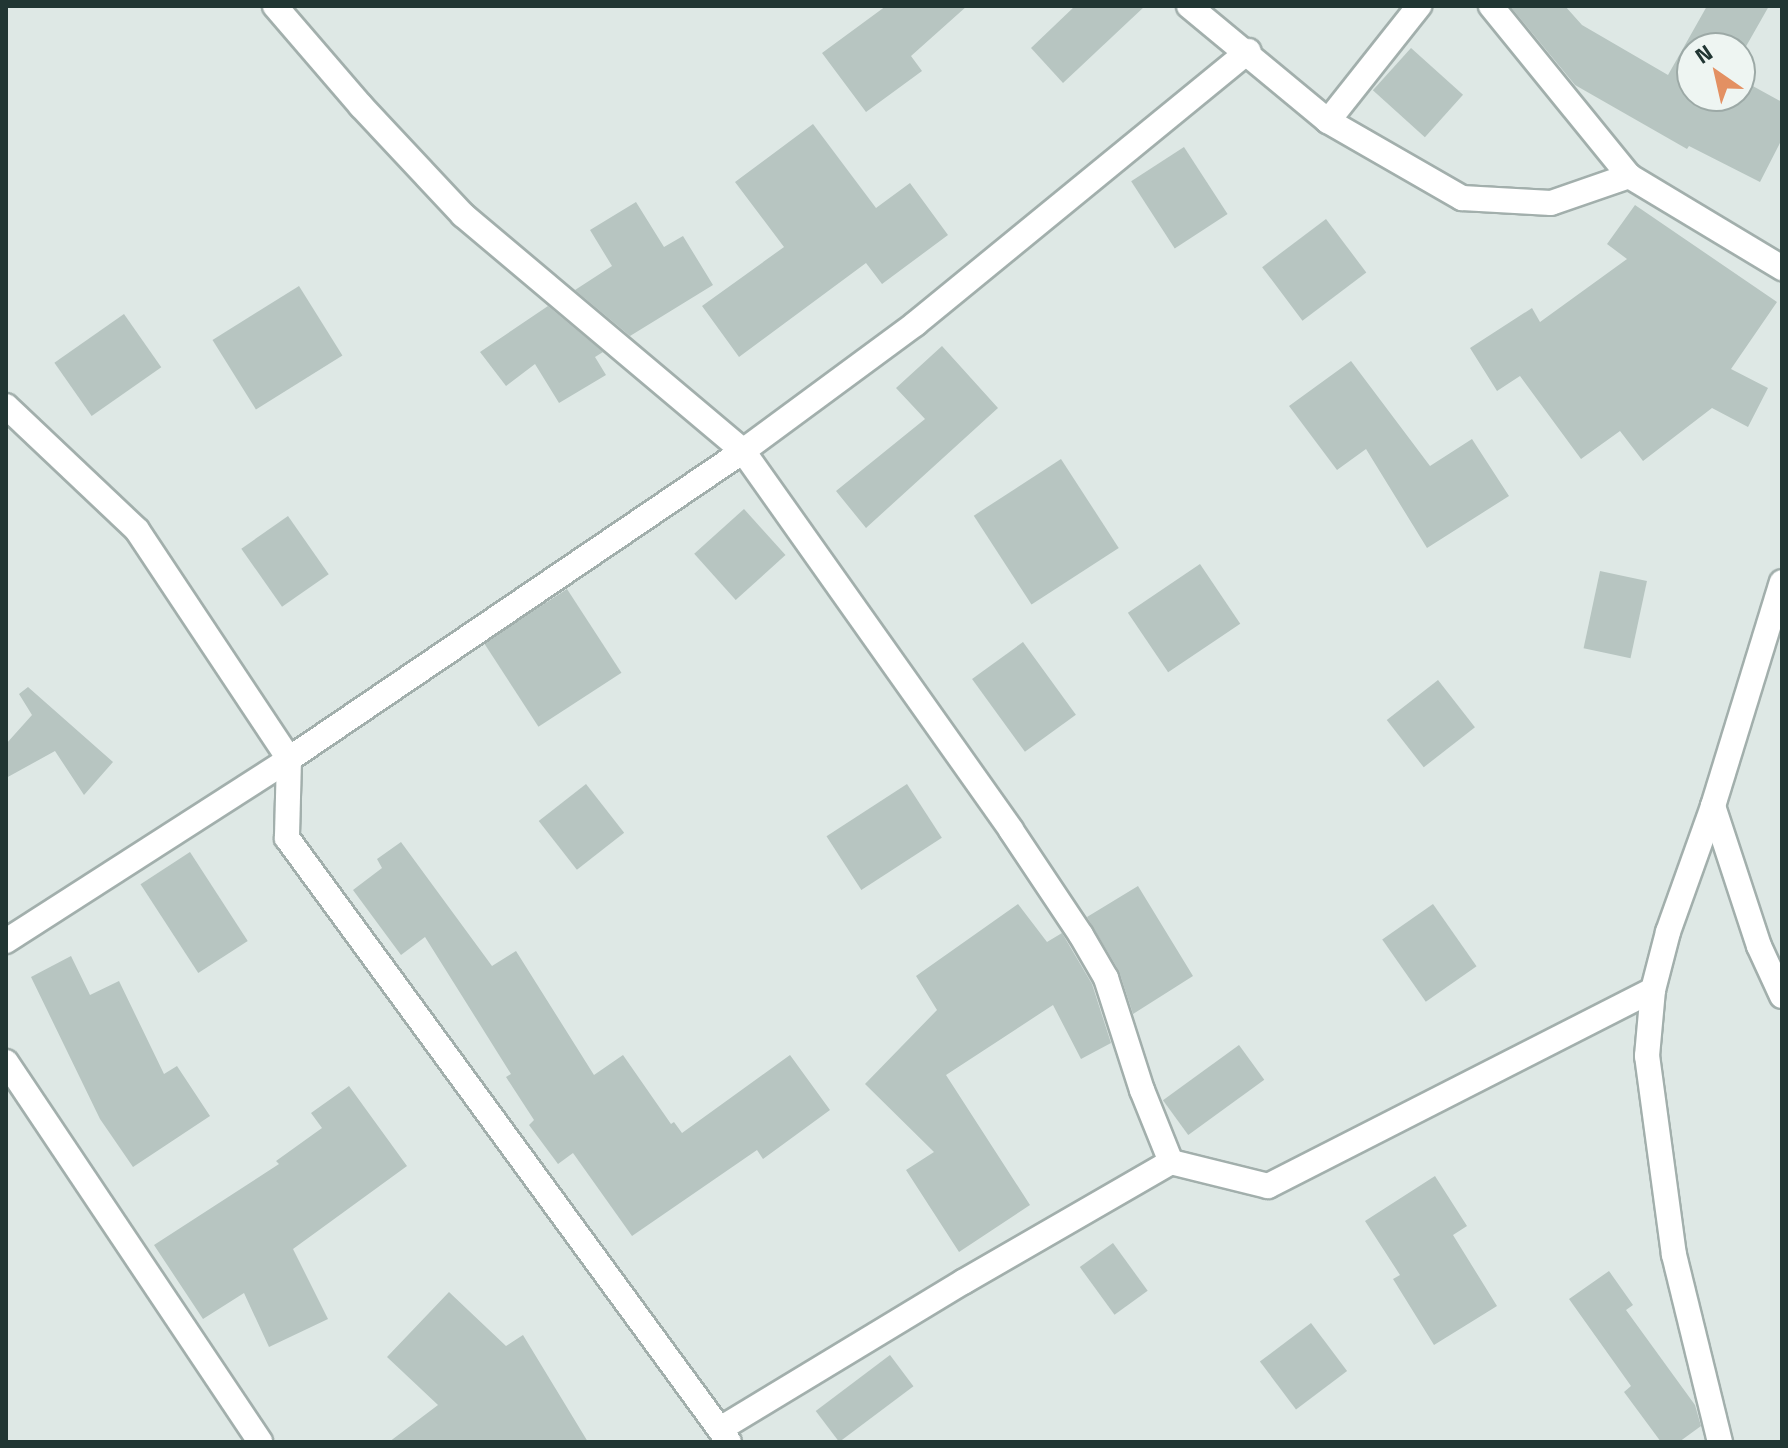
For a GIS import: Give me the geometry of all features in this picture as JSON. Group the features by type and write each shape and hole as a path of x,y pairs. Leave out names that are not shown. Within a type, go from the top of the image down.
{"street":[{"path":"275,6 361,106 463,215 743,451 1011,830 1081,935 1106,978 1142,1090 1171,1162"},
{"path":"1189,6 1248,51 1328,121 1462,198 1551,203 1629,176"},
{"path":"1328,121 1419,6"},
{"path":"1491,6 1629,176 1782,268"},
{"path":"6,941 289,759 743,451 915,324 1248,51"},
{"path":"6,406 137,530 289,759 287,838 724,1436 963,1282 1171,1162 1268,1186 1653,990"},
{"path":"1720,1442 1674,1255 1647,1056 1653,990 1668,932 1713,806 1782,582"},
{"path":"1713,806 1759,946 1782,996"},
{"path":"6,1062 260,1442"}],"building":[{"path":"886,6 967,6 911,56 922,71 866,112 822,53"},
{"path":"1075,6 1145,6 1063,83 1031,48"},
{"path":"1510,6 1565,6 1582,25 1668,75 1676,61 1676,112 1756,112 1756,88 1782,102 1782,139 1760,182 1689,146 1687,149 1575,85"},
{"path":"1707,6 1769,6 1754,32 1692,32"},
{"path":"1411,48 1463,95 1425,137 1373,90"},
{"path":"813,124 876,208 910,183 948,235 882,284 866,263 739,357 702,306 784,247 735,182"},
{"path":"1184,147 1228,214 1175,248 1131,181"},
{"path":"636,202 664,247 683,236 713,285 630,336 575,290 612,266 590,230"},
{"path":"1635,205 1777,302 1731,369 1768,388 1748,427 1712,408 1643,461 1620,431 1581,459 1520,376 1497,391 1470,348 1532,308 1540,322 1627,259 1607,244"},
{"path":"1326,219 1366,273 1302,321 1262,267"},
{"path":"299,286 342,356 256,410 212,340"},
{"path":"548,306 603,352 595,357 606,375 559,403 535,364 506,386 480,352"},
{"path":"124,314 161,367 92,416 54,363"},
{"path":"942,346 998,408 866,528 836,491 925,419 896,388"},
{"path":"1351,361 1430,466 1472,439 1509,496 1427,548 1366,449 1337,470 1289,406"},
{"path":"1061,459 1119,548 1032,605 974,516"},
{"path":"744,509 785,555 736,600 694,554"},
{"path":"288,516 329,574 282,607 241,549"},
{"path":"1200,564 1240,624 1168,672 1128,613"},
{"path":"1600,571 1647,581 1631,658 1584,648"},
{"path":"567,589 621,673 538,727 484,643"},
{"path":"1023,642 1076,715 1025,752 972,679"},
{"path":"1438,680 1475,727 1424,767 1387,720"},
{"path":"28,687 113,762 84,795 55,751 6,778 6,744 32,715 19,694"},
{"path":"586,784 624,833 577,870 539,821"},
{"path":"907,784 942,838 861,890 826,836"},
{"path":"401,842 492,966 516,951 594,1075 623,1055 671,1124 674,1122 682,1133 790,1055 830,1110 763,1159 757,1150 632,1236 573,1153 558,1164 529,1125 534,1120 506,1077 511,1074 425,937 401,955 353,890 382,868 377,859"},
{"path":"190,852 248,941 198,973 141,884"},
{"path":"1138,886 1193,976 1133,1014 1119,971 1087,917"},
{"path":"1018,904 1047,942 1062,933 1092,984 1111,1043 1081,1059 1053,1005 946,1075 1030,1205 959,1252 906,1170 934,1152 865,1084 937,1010 916,976"},
{"path":"1433,904 1477,966 1426,1002 1382,940"},
{"path":"71,956 90,995 119,981 164,1074 177,1066 210,1116 133,1167 100,1119 31,977"},
{"path":"1239,1045 1264,1080 1188,1135 1163,1100"},
{"path":"349,1086 407,1166 293,1249 328,1319 269,1347 244,1293 203,1319 154,1245 279,1164 276,1161 322,1128 311,1113"},
{"path":"1435,1176 1467,1226 1453,1235 1497,1306 1434,1345 1393,1279 1400,1275 1365,1221"},
{"path":"1113,1243 1148,1291 1115,1315 1080,1267"},
{"path":"1609,1271 1633,1305 1626,1310 1695,1405 1701,1426 1679,1442 1661,1442 1624,1392 1631,1386 1569,1299"},
{"path":"449,1292 506,1346 523,1335 588,1442 389,1442 438,1405 387,1357"},
{"path":"1311,1323 1347,1371 1296,1409 1260,1362"},
{"path":"890,1355 913,1386 839,1442 816,1411"}]}
